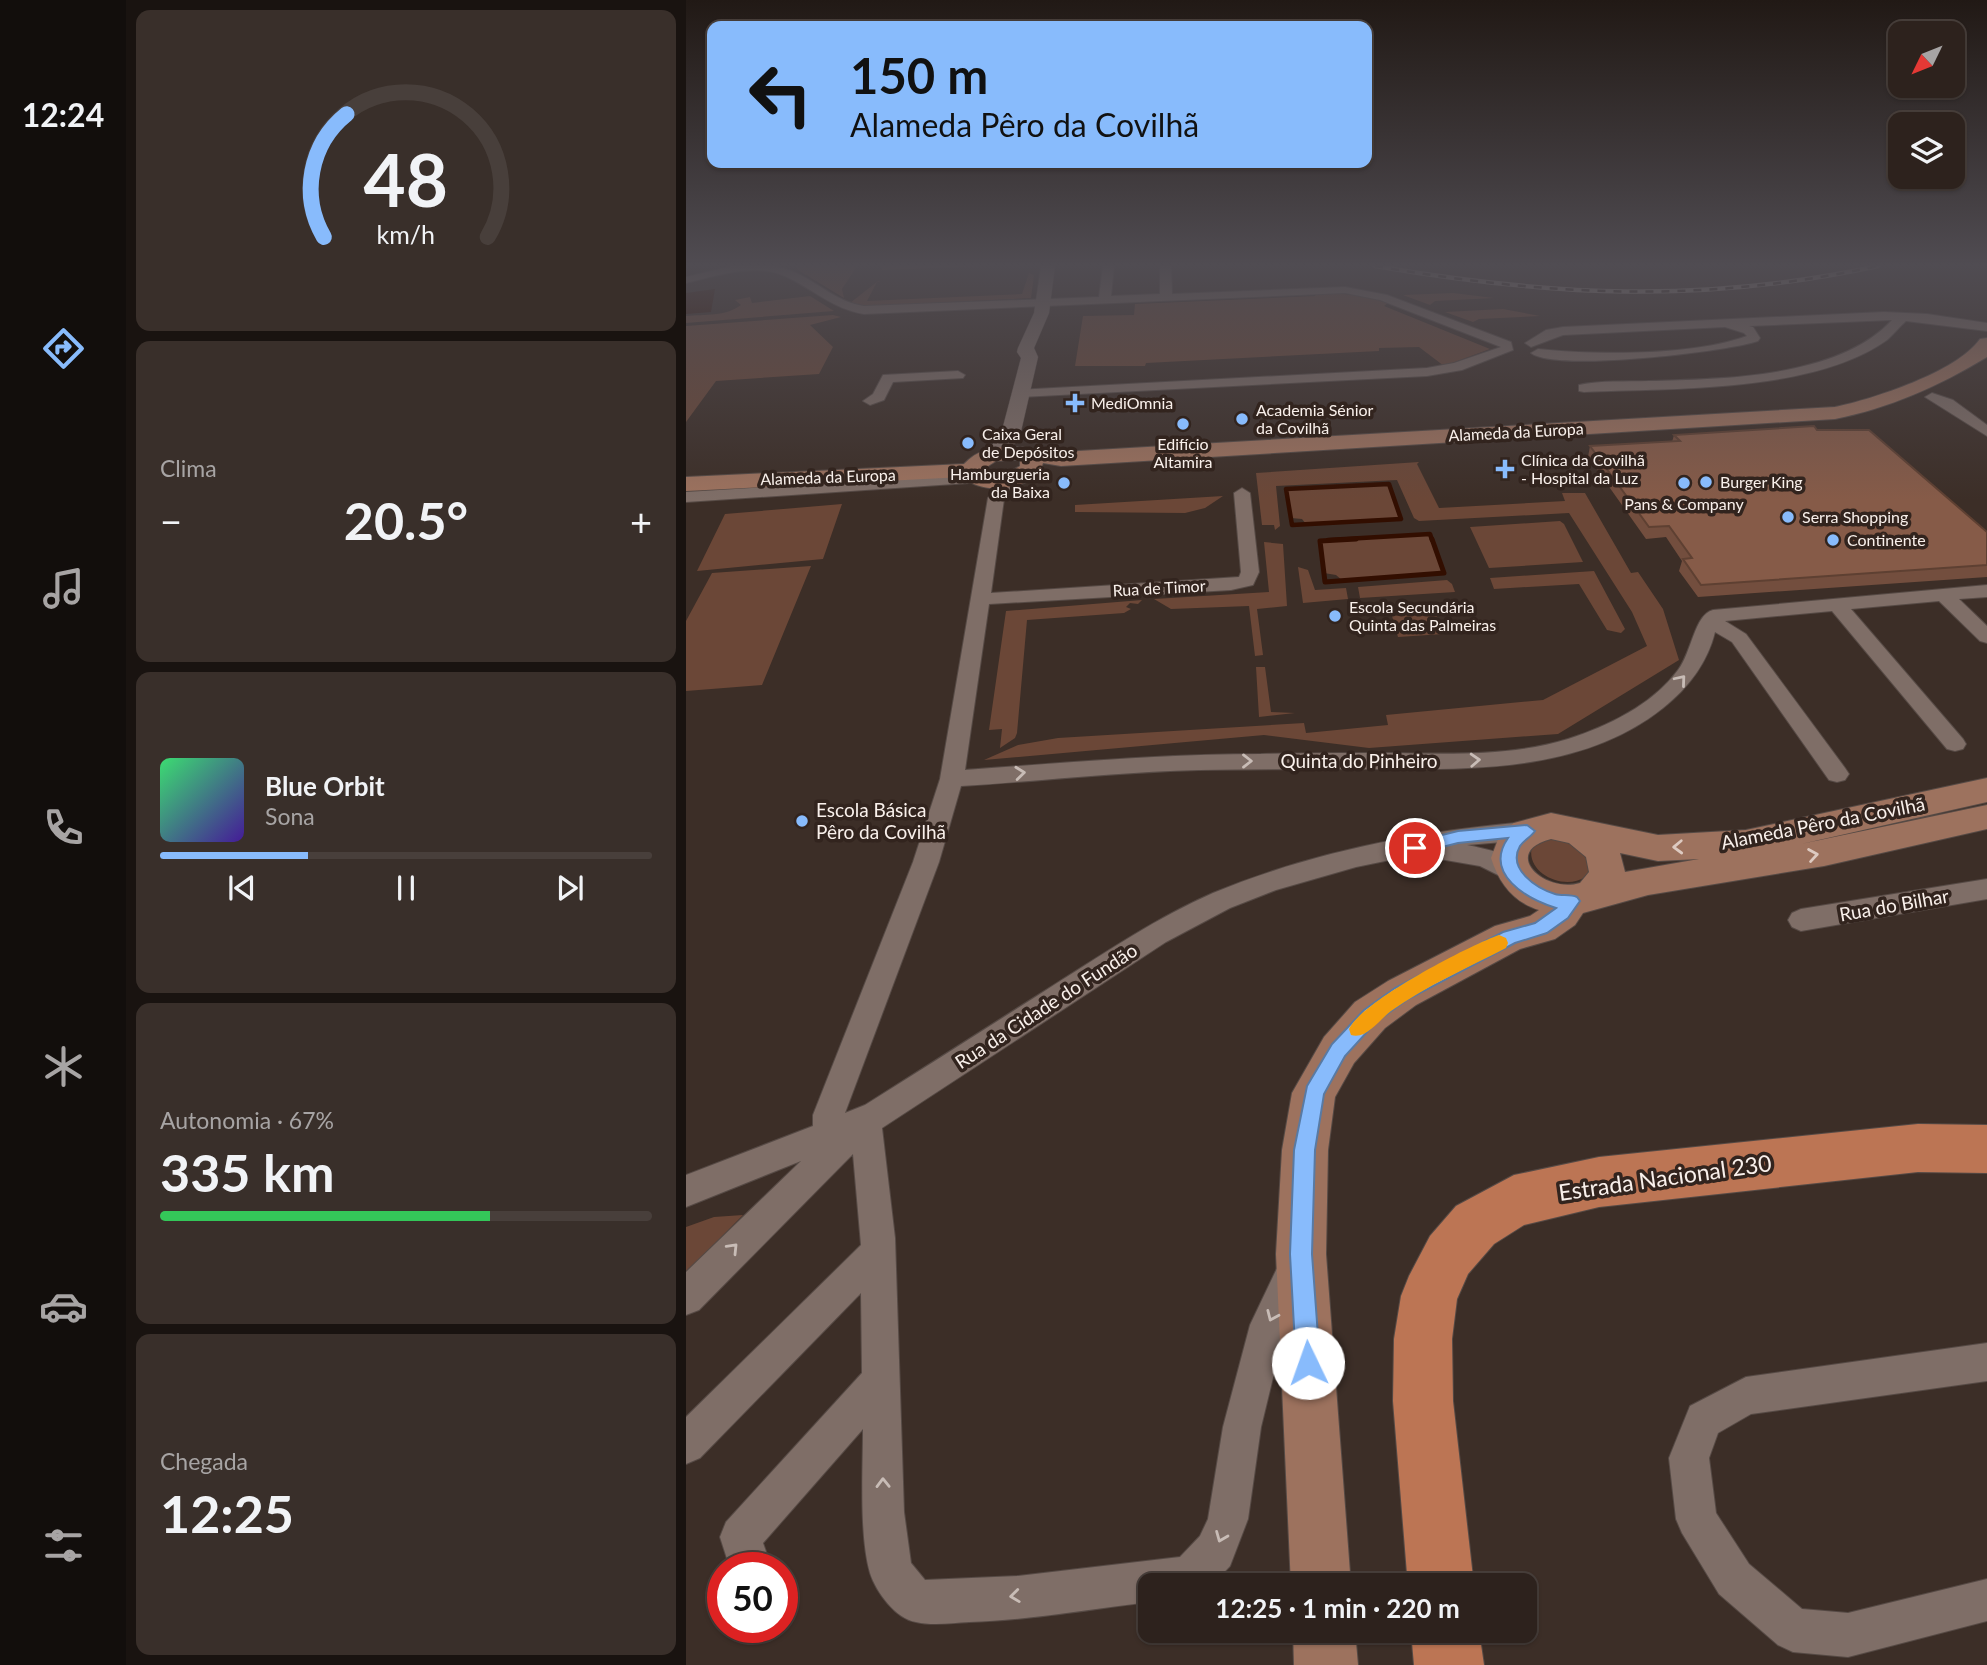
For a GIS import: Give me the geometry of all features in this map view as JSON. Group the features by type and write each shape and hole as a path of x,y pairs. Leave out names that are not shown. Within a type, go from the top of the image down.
{"main road":[{"name":"Alameda da Europa","path":"686,484 982,481 1019,460 1296,453 1832,423 1886,415 1931,397 1982,344"},
{"name":"Alameda da Europa","path":"1019,460 1835,412 1866,408 1898,396 1976,356 1984,349 1985,344"},
{"path":"982,481 974,463 990,455 1019,460"},
{"name":"Alameda Pêro da Covilhã","path":"1527,831 1551,826 1658,848 1746,843 1987,790"},
{"name":"Alameda Pêro da Covilhã","path":"1522,882 1557,901 1581,898 1628,884 1824,853 1987,817"},
{"path":"1509,937 1522,882 1508,860 1510,848 1517,838 1527,831"},
{"path":"1320,1573 1301,1254 1305,1150 1314,1093 1339,1050 1370,1015 1402,993 1509,937 1549,923 1581,898 1602,886 1608,875 1607,862 1601,850 1590,839 1576,831"},
{"name":"Estrada Nacional 230","path":"1440,1573 1423,1401 1423,1339 1429,1296 1449,1255 1475,1225 1514,1201 1599,1182 1919,1148 1987,1149"},
{"path":"1325,1643 1326,1665"},
{"path":"1446,1643 1449,1665"}],"street":[{"path":"1019,460 1021,393 1030,357 1025,352 1027,344"},
{"path":"1495,344 1513,351"},
{"path":"1513,351 1516,344"},
{"path":"1522,344 1579,357 1691,351 1731,344"},
{"path":"1021,393 1427,372 1457,368 1513,351 1534,348 1540,344"},
{"path":"1584,388 1756,377 1839,358 1870,344"},
{"path":"870,401 879,397 888,378 958,375"},
{"path":"1931,397 1948,403 1987,432"},
{"path":"686,497 982,481 982,599 952,779 926,862 829,1115 829,1135"},
{"name":"Rua de Timor","path":"982,599 1231,584 1246,580 1250,572 1242,493"},
{"path":"1711,620 1835,603 1987,590"},
{"path":"1943,594 1987,637"},
{"path":"1835,603 1955,744"},
{"path":"1711,620 1739,638 1837,774"},
{"name":"Quinta do Pinheiro","path":"952,779 1151,763 1425,762 1505,758 1541,753 1602,735 1642,716 1677,685 1690,669 1711,620"},
{"name":"Rua da Cidade do Fundão","path":"686,1191 865,1120 1171,925 1221,901 1270,883 1356,858 1415,848 1458,837 1527,831"},
{"name":"Rua da Cidade do Fundão","path":"1415,848 1486,858 1522,882"},
{"name":"Rua do Bilhar","path":"1801,920 1987,889"},
{"path":"865,1120 878,1252 884,1512 891,1572 915,1601 956,1604 1146,1579 1190,1577 1215,1551 1228,1519 1242,1427 1268,1325 1301,1254"},
{"path":"686,1297 865,1120"},
{"path":"686,1444 878,1252"},
{"path":"1987,1362 1746,1396 1704,1420 1689,1458 1696,1519 1734,1579 1793,1630 1848,1635 1987,1600"},
{"path":"746,1552 741,1537 881,1380"}],"shaded area":[{"path":"686,344 830,344 833,347 819,374 716,381 686,422"},
{"path":"1079,344 1477,344 1490,349 1444,366 1419,347 1146,363 1145,366 1075,366"},
{"path":"1419,462 1417,464 1439,508 1565,501 1562,493 1585,493 1631,573 1638,572 1663,609 1679,660 1558,734 1369,748 1264,735 984,760 1018,745 1058,738 1304,723 1306,733 1388,725 1386,715 1543,700 1647,646 1632,612 1569,513 1419,521 1414,518 1397,480 1276,486 1280,526 1275,530 1274,525 1262,525 1256,473"},
{"path":"1389,484 1401,519 1306,524 1302,519 1291,518 1286,489"},
{"path":"1223,496 1205,508 1185,513 1075,512 1075,505"},
{"path":"842,504 823,559 697,571 725,514"},
{"path":"1560,521 1583,562 1489,568 1470,527"},
{"path":"1430,534 1444,573 1343,581 1336,575 1324,573 1320,541"},
{"path":"1264,542 1283,544 1287,606 1257,609 1263,655 1255,656 1249,606 1171,609 1154,599 1269,592"},
{"path":"811,566 762,685 686,691 686,621 712,573"},
{"path":"1298,567 1308,570 1315,590 1346,588 1348,599 1303,603"},
{"path":"1594,571 1625,629 1621,633 1607,630 1579,584 1494,589 1490,578"},
{"path":"1447,580 1455,592 1360,598 1358,587"},
{"path":"1142,600 1138,604 1130,603 1126,607 1131,609 1124,613 1027,620 1017,733 1015,738 1000,748 1002,729 989,730 1006,611"},
{"path":"1436,613 1443,634 1398,637 1392,616"},
{"path":"1256,667 1265,667 1271,712 1295,713 1259,717"},
{"path":"1557,833 1595,864 1585,877 1576,881 1556,880 1547,876 1533,863 1533,844"},
{"path":"743,1215 686,1273 686,1227 714,1217"}],"building":[{"name":"Serra Shopping","path":"1814,426 1817,430 1869,430 1987,532 1987,565 1701,585 1683,559 1692,558 1669,526 1649,527 1590,446 1680,441 1674,435"}],"waterway":[{"path":"1389,484 1401,519 1292,525 1286,489 1389,484"},
{"path":"1328,540 1430,534 1432,540"},
{"path":"1356,539 1320,541 1325,582 1444,573 1432,539"}],"slow traffic":[{"path":"1358,1029 1370,1015 1402,993 1499,943"}],"place":[{"name":"MediOmnia","path":"1075,403"},
{"name":"Academia Sénior da Covilhã","path":"1242,419"},
{"name":"Edifício Altamira","path":"1183,424"},
{"name":"Caixa Geral de Depósitos","path":"968,443"},
{"name":"Clínica da Covilhã - Hospital da Luz","path":"1505,469"},
{"name":"Burger King","path":"1706,482"},
{"name":"Hamburgueria da Baixa","path":"1064,483"},
{"name":"Pans & Company","path":"1684,483"},
{"name":"Serra Shopping","path":"1788,517"},
{"name":"Continente","path":"1833,540"},
{"name":"Escola Secundária Quinta das Palmeiras","path":"1335,616"},
{"name":"Escola Básica Pêro da Covilhã","path":"802,821"}],"route":[{"path":"1308,1363 1301,1254 1305,1150 1314,1093 1339,1050 1370,1015 1402,993 1509,937 1541,928 1562,914 1571,901 1557,901 1531,891 1520,883 1512,872 1508,860 1510,848 1517,838 1527,831 1458,837 1415,848"}]}
